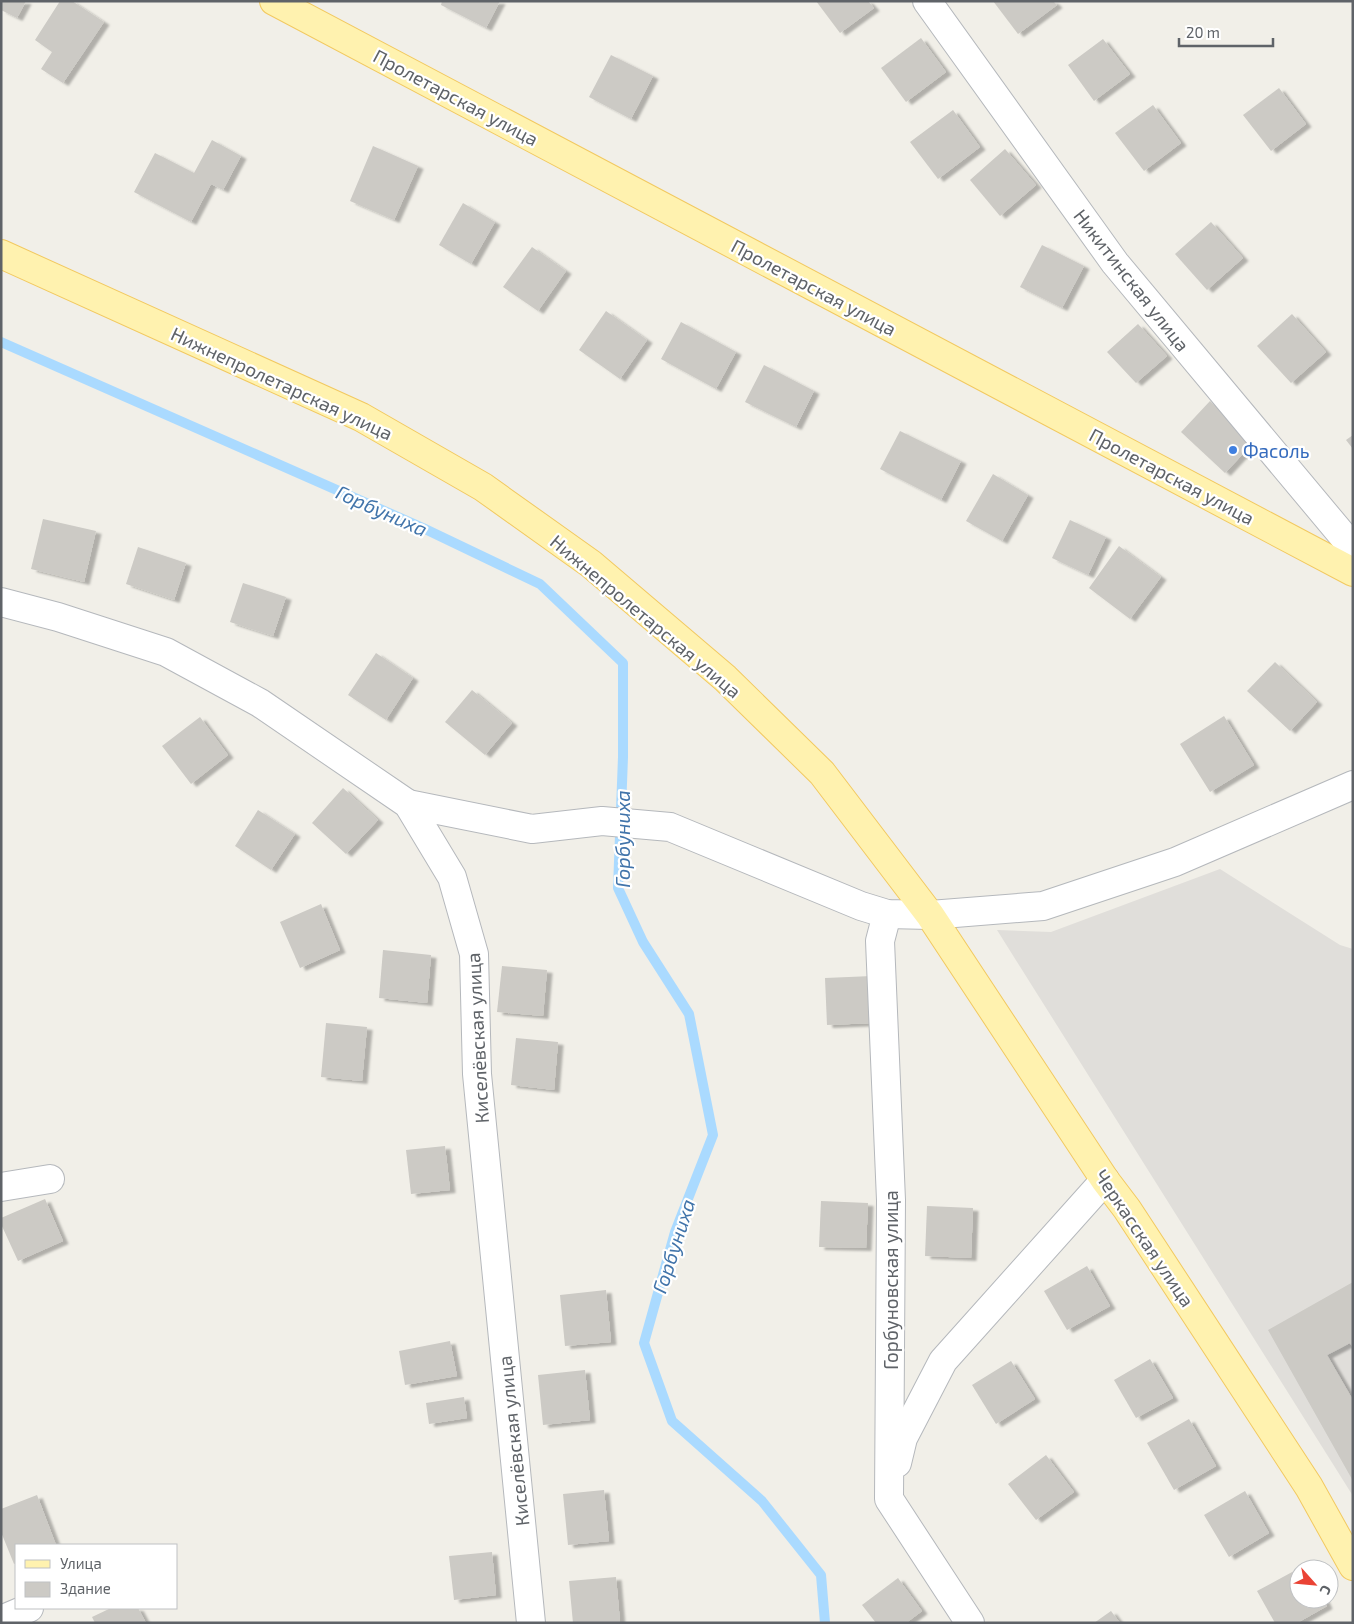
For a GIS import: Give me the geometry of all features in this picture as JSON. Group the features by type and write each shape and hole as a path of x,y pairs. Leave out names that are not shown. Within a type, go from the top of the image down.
{"main road":[{"name":"Пролетарская улица","path":"274,1 1353,572"},
{"name":"Нижнепролетарская улица","path":"1,254 361,417 491,493 591,564 724,678 822,773 930,914"},
{"name":"Черкасская улица","path":"930,914 1105,1180 1127,1209 1309,1488 1353,1566"}],"street":[{"name":"Никитинская улица","path":"927,1 1114,263 1353,548"},
{"name":"Киселёвская улица","path":"1,602 58,617 166,652 260,703 408,804 452,877 474,954 476,1074 531,1623"},
{"path":"408,804 532,828 602,821 670,827 886,914 930,914 1043,906 1175,862 1353,785"},
{"name":"Горбуновская улица","path":"886,914 880,941 891,1200 889,1499"},
{"path":"1,1187 50,1179"},
{"path":"970,1623 889,1499 903,1438 943,1361 1105,1180"},
{"path":"1,1620 27,1609"}],"shaded area":[{"path":"1220,869 1340,945 1353,949 1353,1496 997,930 1051,932"}],"building":[{"path":"1,1 26,1 17,18 1,10"},
{"path":"60,1 72,1 104,22 63,83 41,69 52,52 35,40"},
{"path":"442,1 500,1 486,28 441,5"},
{"path":"816,1 868,1 874,8 840,33"},
{"path":"993,1 1053,1 1057,5 1018,34"},
{"path":"921,38 946,72 906,102 881,68"},
{"path":"1103,39 1130,74 1094,101 1068,65"},
{"path":"611,55 653,76 631,119 589,97"},
{"path":"1279,88 1306,124 1271,151 1243,115"},
{"path":"1153,105 1181,143 1144,171 1115,133"},
{"path":"953,110 980,147 938,179 910,142"},
{"path":"212,140 241,156 223,190 211,184 191,222 134,192 155,153 194,173"},
{"path":"373,146 418,166 394,220 350,201"},
{"path":"1005,149 1036,185 1000,216 970,180"},
{"path":"463,203 495,222 471,264 439,245"},
{"path":"1211,222 1243,258 1207,290 1175,254"},
{"path":"1042,245 1084,266 1062,308 1020,287"},
{"path":"532,247 566,271 538,311 503,287"},
{"path":"606,311 647,340 620,379 579,350"},
{"path":"1292,314 1326,352 1291,383 1257,346"},
{"path":"681,322 736,352 716,389 661,359"},
{"path":"1138,324 1167,356 1136,383 1107,352"},
{"path":"764,365 814,391 796,427 745,402"},
{"path":"1210,401 1254,442 1225,473 1181,432"},
{"path":"900,431 961,461 941,500 880,469"},
{"path":"1353,435 1353,449 1346,440"},
{"path":"993,474 1028,495 1002,541 966,521"},
{"path":"43,519 96,531 84,582 31,569"},
{"path":"1070,520 1106,537 1088,575 1052,558"},
{"path":"1119,546 1161,577 1130,619 1089,588"},
{"path":"138,547 186,563 174,600 126,584"},
{"path":"243,583 286,597 273,636 230,622"},
{"path":"376,653 413,678 386,720 348,695"},
{"path":"1275,662 1317,702 1290,731 1247,691"},
{"path":"472,690 512,723 485,755 445,722"},
{"path":"1224,716 1254,765 1210,792 1180,744"},
{"path":"200,717 228,755 191,784 162,746"},
{"path":"343,788 378,820 346,854 312,823"},
{"path":"258,810 295,834 271,870 235,846"},
{"path":"321,904 340,950 300,968 280,922"},
{"path":"383,950 431,955 427,1003 379,998"},
{"path":"502,966 547,970 543,1016 497,1012"},
{"path":"872,976 874,1023 827,1025 825,978"},
{"path":"326,1023 367,1027 362,1081 321,1077"},
{"path":"516,1038 558,1042 554,1090 511,1085"},
{"path":"445,1146 450,1190 411,1194 406,1150"},
{"path":"45,1199 63,1241 18,1261 1,1224 1,1218"},
{"path":"821,1201 868,1203 866,1248 819,1247"},
{"path":"927,1206 973,1208 971,1258 925,1256"},
{"path":"1087,1266 1110,1306 1067,1330 1044,1291"},
{"path":"1353,1282 1353,1348 1350,1343 1327,1355 1353,1400 1353,1481 1268,1330"},
{"path":"606,1290 611,1342 565,1346 560,1295"},
{"path":"450,1341 457,1376 405,1385 399,1351"},
{"path":"1150,1359 1173,1398 1136,1418 1114,1380"},
{"path":"1011,1361 1035,1399 996,1424 972,1385"},
{"path":"585,1370 590,1420 543,1425 538,1375"},
{"path":"464,1397 467,1418 429,1424 426,1403"},
{"path":"1189,1419 1216,1466 1174,1490 1147,1443"},
{"path":"1046,1455 1074,1492 1036,1520 1008,1484"},
{"path":"604,1490 609,1541 568,1545 563,1494"},
{"path":"1245,1491 1269,1533 1229,1557 1204,1515"},
{"path":"37,1495 56,1544 15,1544 14,1564 1,1532 1,1509"},
{"path":"492,1552 496,1595 454,1600 449,1556"},
{"path":"1289,1574 1289,1609 1322,1609 1297,1623 1275,1623 1257,1591"},
{"path":"616,1577 620,1622 573,1623 569,1581"},
{"path":"898,1578 922,1611 906,1623 876,1623 862,1605"},
{"path":"109,1609 139,1609 146,1623 95,1623 92,1617"},
{"path":"1111,1611 1120,1623 1094,1623"}],"waterway":[{"name":"Горбуниха","path":"1,342 423,528 540,584 623,663 623,757 618,888 643,942 689,1014 713,1135 675,1232 644,1343 672,1421 762,1501 821,1575 825,1623"}],"place":[{"name":"Фасоль","path":"1233,450"}]}
